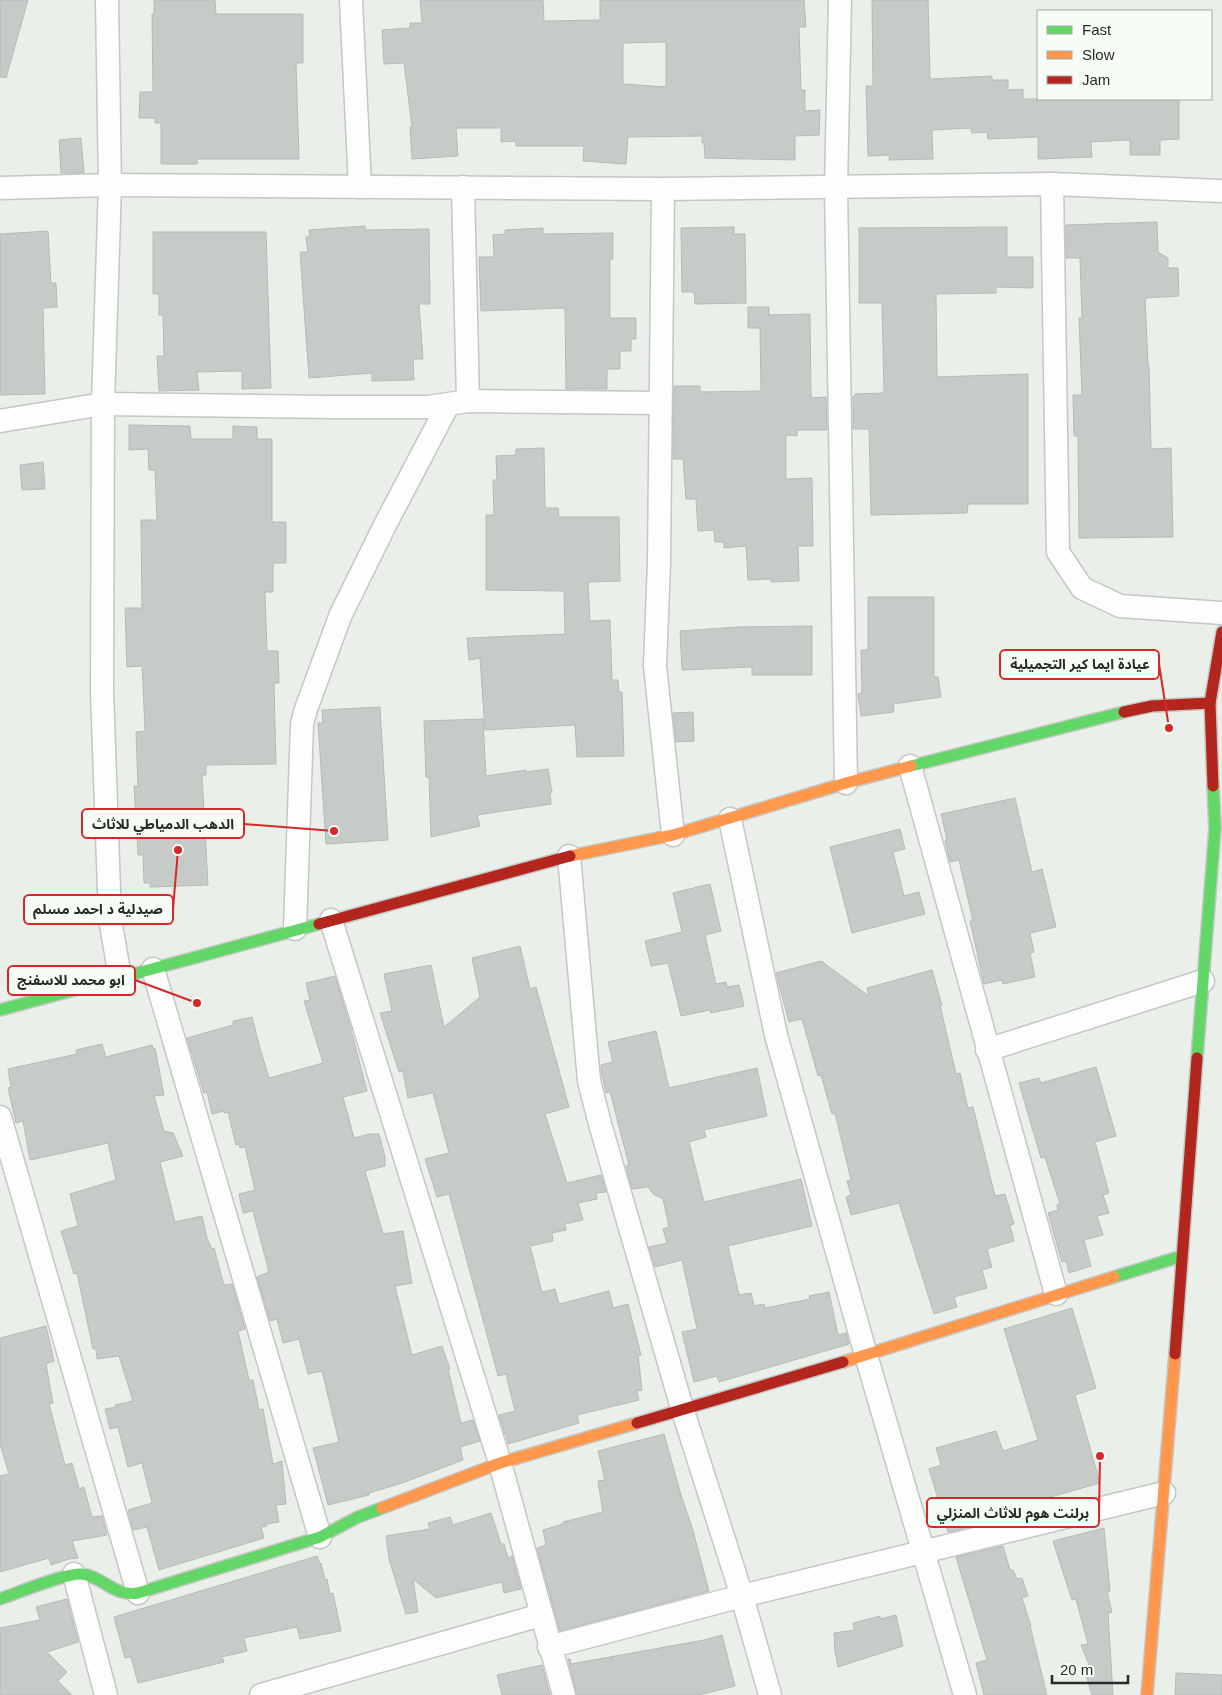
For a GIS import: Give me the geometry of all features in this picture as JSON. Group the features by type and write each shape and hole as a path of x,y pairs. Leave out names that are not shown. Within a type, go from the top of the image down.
{"street":[{"path":"108,0 110,185 103,404 102,691 110,919 120,977"},
{"path":"351,0 360,187"},
{"path":"840,0 836,188 846,782"},
{"path":"0,188 110,185 663,189 1052,184 1222,191"},
{"path":"1052,184 1058,552 1082,588 1120,606 1222,613"},
{"path":"295,930 302,724 306,709 341,614 385,525 458,403 463,187"},
{"path":"663,189 659,562 655,666 673,835"},
{"path":"0,421 103,404 330,408 458,403 660,403"},
{"path":"1147,1695 1215,828 1210,703 1222,632"},
{"path":"0,1010 569,856 673,835 846,782 1126,711 1152,706 1210,703"},
{"path":"910,766 1056,1294"},
{"path":"730,819 776,1035 922,1552 965,1695"},
{"path":"569,856 589,1081 602,1133 682,1408 742,1596 770,1695"},
{"path":"331,920 500,1463 549,1647 564,1695"},
{"path":"153,969 320,1537"},
{"path":"987,1050 1203,982"},
{"path":"0,1117 138,1593"},
{"path":"0,1599 74,1574 84,1573 93,1576 122,1593 138,1593 320,1537 358,1518 500,1463 866,1355 1182,1256"},
{"path":"549,1647 742,1596 1164,1493"},
{"path":"74,1574 106,1695"},
{"path":"261,1695 541,1615"}],"building":[{"path":"0,0 28,0 6,78 0,77"},
{"path":"154,0 215,0 216,14 303,14 303,63 296,63 299,159 197,159 197,164 161,164 161,123 155,123 155,118 139,118 140,92 153,92 152,14 154,14"},
{"path":"420,0 543,0 544,21 600,20 600,0 804,0 806,27 799,27 801,90 805,90 805,111 820,110 819,135 795,136 795,160 705,158 702,136 628,137 626,164 583,161 584,146 516,146 515,141 501,142 501,128 456,128 458,156 412,159 410,127 412,127 404,63 384,64 382,30 410,28 410,23 422,23","holes":["666,42 666,87 623,84 623,43"]},
{"path":"872,0 928,0 930,78 992,76 992,80 1008,80 1008,90 1023,89 1023,99 1179,100 1179,139 1160,140 1160,155 1130,155 1130,140 1091,142 1092,157 1038,159 1038,137 988,139 987,132 972,133 971,128 932,130 933,159 889,160 890,155 868,156 866,86 873,86"},
{"path":"81,138 84,173 61,173 59,140"},
{"path":"1157,222 1158,252 1168,258 1168,268 1178,268 1179,296 1145,298 1151,449 1171,448 1173,537 1079,538 1078,436 1074,436 1073,395 1082,395 1079,318 1082,318 1080,258 1066,258 1066,225"},
{"path":"365,226 365,230 429,229 430,304 419,304 423,359 413,359 414,380 372,381 372,373 309,378 300,252 308,252 306,237 310,237 309,230"},
{"path":"734,227 734,234 745,234 746,303 695,304 694,292 682,292 681,228"},
{"path":"1007,227 1007,257 1033,257 1033,288 996,287 996,293 936,294 937,377 1028,374 1028,504 968,504 967,513 871,515 869,429 853,429 853,396 855,394 884,393 882,303 859,303 859,228"},
{"path":"543,228 543,234 613,233 613,259 610,259 610,318 636,318 636,339 631,339 631,351 620,351 620,369 607,369 607,389 566,389 565,308 481,311 479,257 494,257 493,235 505,234 505,230"},
{"path":"48,231 51,283 56,283 57,307 43,308 45,394 0,395 0,234"},
{"path":"153,232 266,232 271,388 242,389 242,371 197,372 199,390 159,391 157,356 164,356 163,315 159,315 159,294 153,294"},
{"path":"748,307 769,307 769,315 810,314 811,398 826,397 827,430 797,430 797,436 786,435 786,479 812,478 813,546 798,546 799,581 771,582 771,579 748,580 746,546 724,548 724,542 715,542 714,530 698,531 696,499 686,499 683,459 673,459 674,386 700,386 700,392 761,391 760,328 748,328"},
{"path":"129,425 190,426 191,439 233,439 233,426 257,427 257,439 272,439 272,522 286,522 286,563 273,563 273,592 265,592 267,651 278,651 279,683 274,683 276,764 206,765 206,775 202,775 208,885 150,887 150,883 144,883 143,855 138,855 134,786 138,786 136,732 145,731 143,684 142,666 127,667 125,608 142,608 141,520 157,520 155,470 149,470 148,449 129,450"},
{"path":"544,448 545,508 558,508 559,517 619,517 620,581 588,582 590,621 610,620 612,680 618,680 619,692 622,692 624,756 577,757 575,725 485,730 480,658 469,660 467,638 565,634 564,591 486,590 486,515 494,515 493,480 497,480 496,456 516,455 516,449"},
{"path":"43,462 45,489 22,490 20,465"},
{"path":"868,597 934,597 934,677 938,677 941,697 893,704 894,712 861,716 858,694 862,693 861,650 868,650"},
{"path":"812,626 812,675 752,675 752,667 682,670 680,631 738,627"},
{"path":"380,707 388,840 326,844 318,723 323,723 322,710"},
{"path":"693,712 694,741 676,742 673,713"},
{"path":"483,719 486,776 548,769 552,792 550,793 551,804 477,815 480,826 431,837 429,777 426,777 424,721"},
{"path":"1015,798 1032,872 1042,869 1056,927 1030,933 1034,952 1030,953 1035,977 1003,984 1002,980 984,984 970,921 973,921 959,860 950,862 941,814"},
{"path":"900,829 905,849 893,852 904,896 919,892 925,914 852,933 830,847"},
{"path":"710,884 721,931 705,935 716,984 726,982 727,987 739,985 744,1006 711,1013 710,1010 681,1016 668,963 651,966 645,941 682,932 673,893"},
{"path":"520,946 530,989 536,987 569,1107 545,1114 567,1183 601,1175 606,1192 596,1193 597,1199 578,1203 583,1220 565,1224 566,1230 552,1233 553,1241 530,1246 542,1292 555,1289 559,1304 609,1291 613,1308 628,1304 641,1355 638,1355 642,1390 637,1391 639,1400 577,1415 579,1423 508,1444 499,1415 515,1411 506,1374 498,1376 449,1194 437,1197 425,1159 449,1153 433,1093 408,1098 403,1071 399,1072 380,1013 392,1011 384,974 431,965 444,1027 480,997 472,958"},
{"path":"821,961 869,996 867,988 932,970 942,1005 940,1005 956,1074 960,1073 968,1108 973,1107 995,1196 1005,1194 1014,1224 1010,1225 1014,1241 987,1249 992,1267 982,1270 987,1288 954,1297 957,1307 934,1314 899,1203 851,1215 846,1197 851,1195 847,1181 851,1180 835,1113 832,1114 821,1075 818,1076 802,1019 789,1022 776,973"},
{"path":"335,976 367,1091 343,1097 354,1138 379,1134 385,1157 385,1166 365,1171 383,1234 403,1231 412,1283 395,1286 412,1355 442,1346 450,1369 448,1369 461,1423 473,1420 480,1441 460,1447 463,1460 405,1482 369,1493 369,1495 328,1505 313,1448 339,1442 322,1371 308,1374 299,1339 283,1343 277,1319 270,1321 257,1277 269,1272 253,1211 243,1213 239,1194 255,1190 245,1147 240,1148 239,1144 236,1145 228,1112 212,1114 207,1092 204,1093 187,1038 233,1025 233,1021 252,1017 269,1078 323,1063 304,1001 310,1000 306,983"},
{"path":"656,1031 669,1088 757,1068 767,1116 704,1130 706,1137 689,1142 704,1202 801,1179 812,1226 728,1246 739,1295 751,1293 754,1306 764,1304 765,1308 810,1299 809,1296 829,1292 838,1335 846,1333 849,1344 719,1382 717,1376 694,1382 682,1332 697,1329 682,1260 655,1267 649,1247 667,1243 663,1229 669,1227 663,1199 653,1194 648,1187 632,1189 626,1166 629,1165 610,1092 606,1093 601,1071 601,1065 613,1062 608,1042"},
{"path":"102,1044 106,1057 152,1045 153,1049 155,1048 164,1095 154,1096 164,1131 173,1133 183,1156 160,1162 175,1222 202,1216 207,1238 212,1249 214,1248 224,1285 232,1284 245,1329 238,1331 249,1380 253,1380 259,1410 263,1409 273,1464 282,1461 286,1504 276,1505 279,1522 266,1524 267,1526 261,1527 264,1538 159,1570 147,1527 133,1530 128,1510 152,1503 142,1463 128,1467 118,1427 110,1429 105,1409 133,1401 119,1356 97,1359 96,1349 93,1349 77,1273 74,1274 61,1231 78,1226 70,1194 116,1180 108,1143 30,1160 23,1121 16,1123 8,1088 11,1087 8,1069 77,1054 76,1050"},
{"path":"1096,1067 1116,1136 1095,1142 1109,1193 1103,1195 1109,1213 1097,1216 1103,1235 1084,1240 1091,1266 1069,1273 1066,1261 1062,1262 1048,1213 1058,1210 1057,1205 1060,1204 1045,1157 1041,1158 1019,1083 1039,1078 1041,1083"},
{"path":"1072,1308 1096,1388 1075,1395 1100,1483 1008,1509 1009,1511 993,1516 995,1521 948,1532 929,1469 941,1465 936,1448 996,1431 1003,1451 1038,1440 1004,1329"},
{"path":"46,1326 54,1361 46,1364 53,1403 49,1404 65,1465 72,1463 79,1489 84,1487 92,1517 102,1516 107,1535 72,1541 78,1558 51,1565 49,1558 0,1572 0,1476 9,1474 0,1444 0,1338"},
{"path":"664,1434 709,1591 560,1631 537,1548 546,1545 543,1530 563,1524 563,1522 603,1512 598,1481 605,1480 598,1451"},
{"path":"491,1513 501,1544 504,1544 508,1558 512,1556 521,1589 504,1593 502,1582 436,1598 413,1579 418,1612 406,1614 389,1559 386,1536 430,1529 428,1523 450,1517 453,1525"},
{"path":"1104,1528 1110,1591 1107,1592 1112,1612 1108,1613 1113,1695 1092,1695 1084,1669 1090,1667 1081,1645 1088,1644 1076,1599 1072,1600 1053,1541"},
{"path":"1003,1546 1010,1570 1013,1570 1017,1579 1022,1578 1028,1596 1022,1598 1031,1626 1047,1695 984,1695 976,1663 987,1660 956,1557"},
{"path":"317,1556 321,1563 325,1580 327,1579 330,1594 333,1593 341,1631 300,1639 297,1627 244,1638 247,1651 222,1657 224,1662 138,1683 131,1657 125,1658 114,1617"},
{"path":"67,1599 78,1642 47,1652 67,1672 58,1681 72,1695 0,1695 0,1628 40,1620 36,1607"},
{"path":"896,1615 903,1646 838,1667 834,1633 854,1630 853,1623 880,1616 880,1619"},
{"path":"722,1635 735,1686 699,1695 577,1695 568,1659 570,1659 571,1664 704,1640"},
{"path":"542,1665 550,1695 502,1695 497,1675"},
{"path":"1176,1673 1222,1675 1222,1695 1175,1695"}],"traffic: fast":[{"path":"911,766 1124,712"},
{"path":"1197,1058 1215,828 1213,786"},
{"path":"0,1010 319,924"},
{"path":"1114,1277 1182,1256"},
{"path":"0,1599 53,1580 81,1574 96,1578 122,1592 138,1593 320,1537 358,1517 382,1508"}],"traffic: slow":[{"path":"570,856 673,835 846,783 911,766"},
{"path":"843,1362 1114,1277"},
{"path":"1147,1695 1175,1354"},
{"path":"382,1508 500,1463 637,1423"}],"traffic: jam":[{"path":"1213,786 1210,703 1222,632"},
{"path":"1124,712 1152,706 1210,703"},
{"path":"319,924 570,856"},
{"path":"1175,1354 1197,1058"},
{"path":"637,1423 843,1362"}],"place":[{"name":"عيادة ايما كير التجميلية","path":"1169,728"},
{"name":"الدهب الدمياطي للاثاث","path":"334,831"},
{"name":"صيدلية د احمد مسلم","path":"178,850"},
{"name":"ابو محمد للاسفنج","path":"197,1003"},
{"name":"برلنت هوم للاثاث المنزلي","path":"1100,1456"}]}
